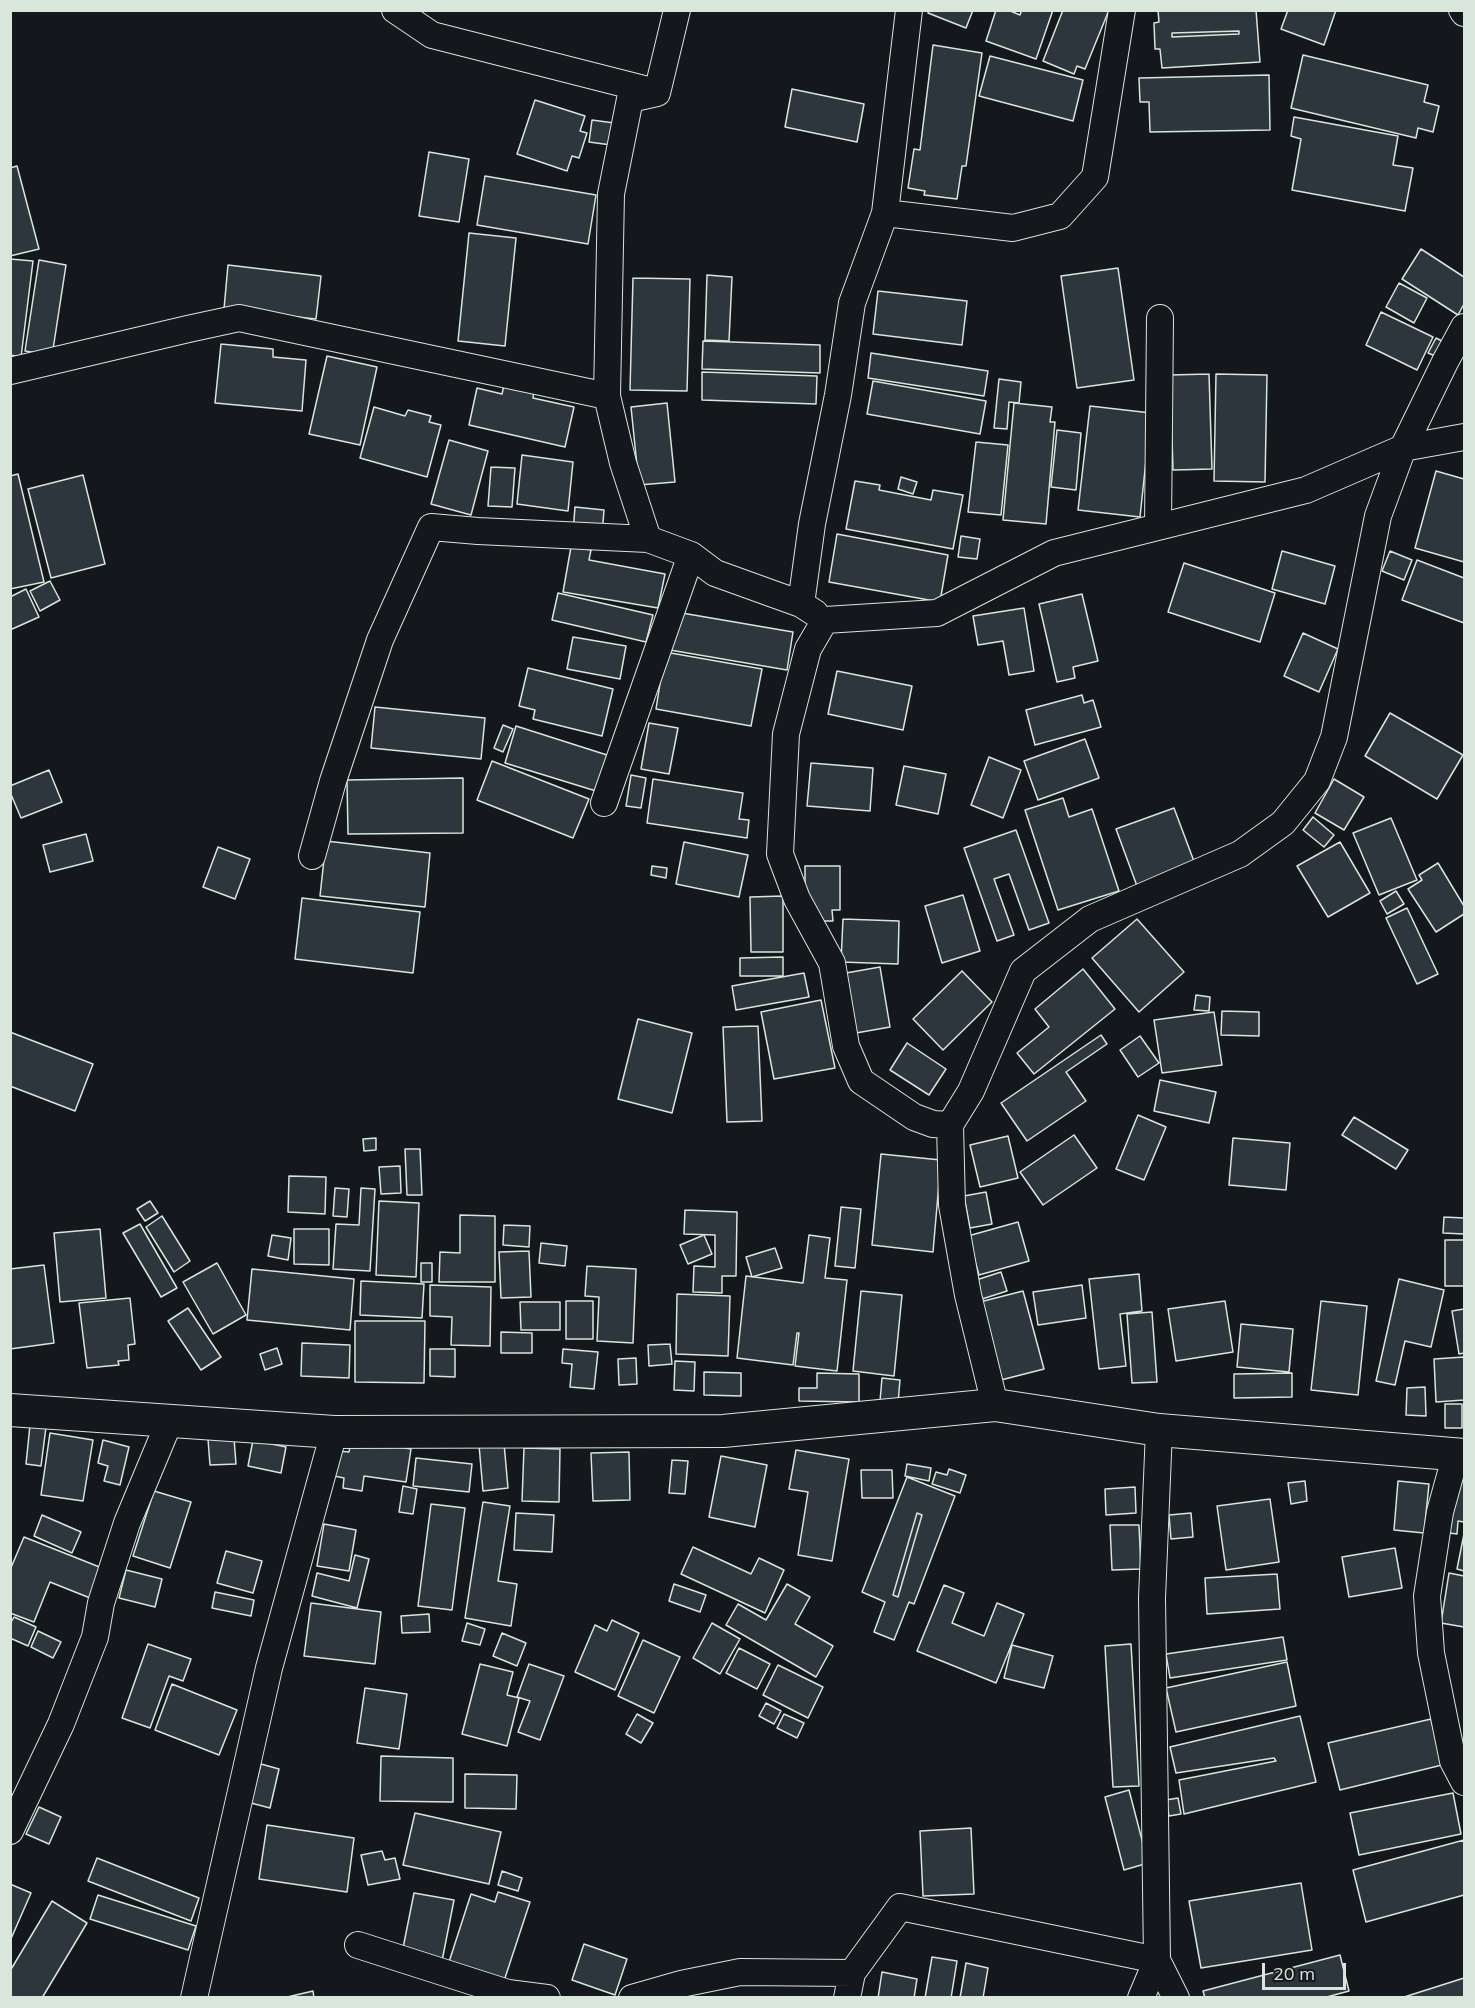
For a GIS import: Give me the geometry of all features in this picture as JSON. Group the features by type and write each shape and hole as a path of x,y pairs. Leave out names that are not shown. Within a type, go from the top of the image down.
{"street":[{"path":"395,10 432,35 657,93"},
{"path":"657,93 677,10"},
{"path":"801,604 812,524 838,395 852,303 885,213 909,10"},
{"path":"885,213 1013,228 1060,216 1095,177 1122,10"},
{"path":"648,539 623,463 607,396 611,194 630,99 657,93"},
{"path":"10,371 239,318 607,396"},
{"path":"1158,526 1160,318"},
{"path":"995,1405 968,1295 952,1205 950,1125 971,1091 1023,971 1090,919 1240,854 1283,823 1317,781 1334,737 1344,677 1378,516 1403,448 1464,327"},
{"path":"312,856 333,781 380,640 432,527 648,539 691,555 715,573 801,604 825,620 937,613 1054,553 1306,490 1403,448 1464,437"},
{"path":"604,803 691,555"},
{"path":"825,620 808,649 786,734 780,854 797,899 831,963 846,1046 861,1082 914,1117 933,1124 950,1125"},
{"path":"10,1410 334,1432 723,1431 995,1405 1159,1430 1460,1454 1440,1512 1427,1596 1431,1653 1453,1761 1464,1782"},
{"path":"10,1831 61,1724 94,1636 100,1603 127,1523 170,1420"},
{"path":"1141,1998 1157,1960 1152,1598 1159,1430"},
{"path":"194,1998 268,1668 334,1432"},
{"path":"632,1998 681,1984 740,1972 850,1985 900,1907 1157,1960"},
{"path":"358,1945 508,1993 547,1998"},
{"path":"1157,1960 1176,1998"}],"building":[{"path":"929,10 973,10 966,28 928,13"},
{"path":"996,10 1008,10 1020,15 1021,12 1018,10 1053,10 1036,59 986,41"},
{"path":"1063,10 1109,10 1085,69 1077,66 1074,74 1043,61"},
{"path":"1158,10 1256,10 1260,62 1162,68 1160,49 1155,49 1154,23 1159,22","holes":["1239,31 1239,34 1172,37 1172,33"]},
{"path":"1288,10 1336,10 1324,45 1281,29"},
{"path":"1239,31 1239,34 1172,37 1172,33"},
{"path":"933,45 982,53 966,166 962,166 957,199 924,195 925,191 908,188 914,149 920,150"},
{"path":"1303,55 1428,85 1424,102 1439,106 1433,132 1418,128 1416,138 1291,108"},
{"path":"990,56 1083,80 1073,121 979,96"},
{"path":"1269,75 1270,130 1150,132 1149,102 1140,102 1139,78"},
{"path":"792,89 864,104 857,142 785,127"},
{"path":"535,100 585,116 580,131 587,133 579,158 572,156 567,171 517,154"},
{"path":"1294,117 1398,136 1393,165 1413,168 1405,211 1292,190 1301,139 1291,136"},
{"path":"592,120 614,123 611,145 589,142"},
{"path":"429,152 469,159 459,222 419,216"},
{"path":"17,166 39,249 10,256 10,168"},
{"path":"485,176 596,195 588,244 477,225"},
{"path":"469,233 516,238 505,346 458,341"},
{"path":"1421,249 1464,277 1464,304 1458,315 1402,279"},
{"path":"10,259 33,261 21,357 10,355"},
{"path":"39,260 66,265 52,356 25,351"},
{"path":"228,265 321,276 316,319 224,309"},
{"path":"1118,268 1134,380 1077,388 1061,276"},
{"path":"707,275 732,277 729,341 705,340"},
{"path":"633,278 690,279 687,391 630,390"},
{"path":"1399,283 1427,298 1414,323 1386,307"},
{"path":"878,291 967,301 962,345 873,334"},
{"path":"1381,312 1433,337 1417,370 1366,345"},
{"path":"1436,338 1448,344 1440,358 1428,353"},
{"path":"703,341 820,345 820,373 702,369"},
{"path":"221,344 273,349 273,357 306,360 302,411 215,403"},
{"path":"871,353 988,371 984,396 868,378"},
{"path":"327,356 377,367 360,445 309,434"},
{"path":"702,372 817,376 816,404 702,400"},
{"path":"1209,374 1212,469 1173,470 1170,375"},
{"path":"1216,374 1267,375 1265,482 1214,481"},
{"path":"999,379 1021,382 1019,403 1009,402 1007,429 994,428"},
{"path":"873,381 986,401 980,434 867,414"},
{"path":"504,385 534,391 533,398 574,407 565,447 469,425 477,388 502,394"},
{"path":"667,403 675,482 639,485 631,407"},
{"path":"1014,403 1052,407 1050,422 1055,422 1046,524 1003,520"},
{"path":"1090,406 1151,413 1140,517 1078,510"},
{"path":"374,407 405,416 408,410 431,416 429,422 441,425 427,477 360,458"},
{"path":"1057,430 1081,433 1076,490 1051,487"},
{"path":"449,440 488,451 471,515 431,504"},
{"path":"976,442 1008,445 1001,515 968,512"},
{"path":"522,455 573,462 568,511 517,504"},
{"path":"491,467 515,468 512,507 488,506"},
{"path":"1436,471 1464,479 1464,562 1415,548"},
{"path":"18,474 44,582 10,589 10,476"},
{"path":"83,475 105,564 51,578 28,489"},
{"path":"901,477 917,482 913,494 898,489"},
{"path":"855,481 880,485 879,490 931,500 933,490 963,495 953,549 846,529"},
{"path":"575,507 604,510 602,535 573,532"},
{"path":"837,534 948,555 940,602 829,582"},
{"path":"961,536 980,539 977,559 958,557"},
{"path":"571,547 591,550 589,560 665,574 658,608 563,592"},
{"path":"1282,551 1335,566 1325,604 1272,589"},
{"path":"1390,551 1412,560 1404,580 1382,571"},
{"path":"1417,560 1464,578 1464,623 1402,600"},
{"path":"1184,563 1275,593 1260,642 1168,612"},
{"path":"50,581 60,600 40,611 30,591"},
{"path":"26,589 39,617 10,630 10,597"},
{"path":"558,593 653,615 646,642 552,620"},
{"path":"1082,594 1098,661 1073,667 1075,678 1057,682 1039,604"},
{"path":"1024,608 1034,671 1009,675 1003,641 978,645 973,616"},
{"path":"676,612 793,632 787,670 670,650"},
{"path":"1303,633 1338,649 1319,692 1284,676"},
{"path":"573,637 626,646 620,679 567,669"},
{"path":"665,652 762,669 751,726 656,709"},
{"path":"528,668 613,689 602,736 533,719 535,710 519,706"},
{"path":"837,671 912,686 903,730 828,714"},
{"path":"1082,695 1084,703 1093,700 1101,727 1035,745 1026,710"},
{"path":"375,707 485,718 481,759 371,748"},
{"path":"1390,713 1463,755 1437,799 1365,756"},
{"path":"649,723 678,728 669,774 641,769"},
{"path":"503,725 513,729 503,752 494,748"},
{"path":"516,726 607,755 596,791 505,763"},
{"path":"1085,739 1099,778 1038,800 1024,761"},
{"path":"989,757 1021,770 1003,818 971,805"},
{"path":"492,761 589,799 573,838 477,800"},
{"path":"811,763 873,768 870,811 807,806"},
{"path":"904,766 946,774 938,814 896,805"},
{"path":"49,770 62,802 21,818 10,792 10,786"},
{"path":"631,775 646,778 641,808 626,806"},
{"path":"463,778 463,833 348,834 347,780"},
{"path":"653,779 743,793 739,819 749,820 747,838 647,823"},
{"path":"1334,779 1364,797 1344,830 1315,813"},
{"path":"1063,798 1069,817 1092,809 1119,891 1058,910 1025,810"},
{"path":"1174,808 1195,864 1137,886 1116,829"},
{"path":"1313,817 1334,835 1324,847 1303,830"},
{"path":"1391,818 1417,880 1379,895 1353,833"},
{"path":"1016,830 1049,923 1029,930 1009,874 994,879 1014,935 997,941 964,848"},
{"path":"86,834 93,861 50,872 43,845"},
{"path":"326,841 430,853 425,907 320,896"},
{"path":"684,842 748,855 739,897 676,884"},
{"path":"1340,842 1370,893 1328,917 1297,866"},
{"path":"218,847 250,859 235,899 203,887"},
{"path":"1438,863 1464,906 1464,914 1436,932 1408,889 1422,880 1419,875"},
{"path":"652,866 667,868 666,878 651,875"},
{"path":"805,866 840,866 840,910 832,910 833,921 813,921 805,909"},
{"path":"1396,891 1404,904 1387,914 1380,901"},
{"path":"963,895 980,951 942,963 925,906"},
{"path":"783,896 783,952 751,952 750,897"},
{"path":"302,898 420,912 413,973 295,959"},
{"path":"1407,908 1438,974 1417,984 1386,918"},
{"path":"843,919 899,921 898,964 841,962"},
{"path":"1137,919 1184,972 1139,1012 1092,958"},
{"path":"783,957 783,976 740,976 740,958"},
{"path":"880,967 890,1027 856,1033 846,973"},
{"path":"1083,969 1115,1009 1034,1074 1017,1053 1049,1027 1035,1009"},
{"path":"962,971 992,1002 943,1050 913,1019"},
{"path":"804,973 809,997 736,1010 732,986"},
{"path":"1196,995 1210,997 1209,1011 1194,1010"},
{"path":"821,1000 835,1068 774,1079 761,1012"},
{"path":"1222,1011 1259,1012 1259,1036 1221,1035"},
{"path":"1214,1012 1222,1065 1162,1073 1154,1020"},
{"path":"638,1019 692,1033 672,1113 618,1099"},
{"path":"758,1026 762,1121 727,1122 723,1027"},
{"path":"10,1032 93,1064 75,1111 10,1086"},
{"path":"1101,1035 1107,1044 1066,1072 1086,1101 1027,1141 1001,1103"},
{"path":"1140,1036 1159,1063 1138,1077 1120,1050"},
{"path":"907,1043 946,1069 929,1095 890,1070"},
{"path":"1160,1080 1216,1092 1209,1123 1154,1111"},
{"path":"1138,1115 1166,1127 1144,1180 1116,1169"},
{"path":"1354,1117 1408,1150 1396,1169 1342,1135"},
{"path":"1074,1135 1097,1168 1043,1205 1020,1172"},
{"path":"1008,1136 1018,1178 980,1187 970,1145"},
{"path":"376,1138 376,1150 364,1151 363,1139"},
{"path":"1233,1138 1290,1143 1286,1190 1229,1185"},
{"path":"405,1149 420,1149 422,1195 407,1195"},
{"path":"881,1154 941,1160 933,1252 872,1245"},
{"path":"400,1166 401,1193 381,1194 379,1167"},
{"path":"289,1176 326,1177 325,1214 288,1212"},
{"path":"335,1188 349,1189 347,1217 333,1216"},
{"path":"361,1188 375,1189 370,1271 333,1269 336,1224 359,1225"},
{"path":"986,1192 992,1224 970,1228 964,1196"},
{"path":"150,1201 158,1213 145,1221 137,1209"},
{"path":"379,1201 419,1203 416,1277 376,1275"},
{"path":"841,1207 861,1209 855,1268 835,1266"},
{"path":"685,1210 737,1212 736,1276 722,1276 722,1293 693,1292 694,1266 715,1267 715,1235 684,1234"},
{"path":"460,1215 495,1216 495,1282 439,1282 440,1252 460,1253"},
{"path":"162,1216 190,1261 174,1272 146,1227"},
{"path":"1444,1217 1464,1218 1464,1234 1443,1233"},
{"path":"1018,1222 1029,1261 979,1275 968,1236"},
{"path":"140,1224 177,1288 161,1297 123,1233"},
{"path":"504,1225 530,1226 529,1247 503,1245"},
{"path":"100,1229 106,1298 60,1302 54,1233"},
{"path":"294,1229 329,1229 329,1265 294,1264"},
{"path":"272,1235 291,1238 288,1260 268,1256"},
{"path":"704,1235 712,1254 688,1264 680,1245"},
{"path":"809,1235 830,1238 825,1278 847,1280 837,1371 795,1366 799,1333 797,1333 793,1365 737,1358 746,1276 803,1283"},
{"path":"1445,1240 1464,1240 1464,1286 1445,1286"},
{"path":"541,1243 567,1246 565,1266 539,1263"},
{"path":"775,1248 782,1268 752,1277 746,1257"},
{"path":"529,1251 531,1297 501,1298 499,1252"},
{"path":"217,1263 246,1315 213,1334 183,1282"},
{"path":"421,1263 432,1263 432,1282 421,1282"},
{"path":"44,1265 54,1343 10,1349 10,1269"},
{"path":"587,1266 636,1269 633,1343 597,1341 599,1297 585,1296"},
{"path":"252,1269 354,1279 350,1330 247,1320"},
{"path":"1001,1272 1007,1291 979,1300 973,1281"},
{"path":"1139,1274 1142,1311 1120,1314 1126,1366 1099,1369 1089,1279"},
{"path":"1399,1279 1444,1290 1431,1347 1405,1341 1395,1385 1376,1381"},
{"path":"361,1281 424,1284 422,1318 360,1315"},
{"path":"430,1285 491,1287 490,1346 451,1345 452,1317 430,1316"},
{"path":"1082,1285 1086,1318 1038,1325 1033,1292"},
{"path":"861,1291 902,1295 894,1376 853,1371"},
{"path":"1023,1291 1044,1369 1001,1380 980,1302"},
{"path":"677,1294 730,1296 728,1356 676,1354"},
{"path":"130,1298 135,1344 128,1345 129,1360 118,1361 119,1365 87,1368 79,1303"},
{"path":"566,1301 593,1301 593,1339 566,1339"},
{"path":"1225,1301 1233,1352 1176,1361 1168,1309"},
{"path":"1321,1301 1367,1306 1358,1395 1311,1390"},
{"path":"520,1302 560,1302 560,1330 521,1330"},
{"path":"188,1308 221,1357 201,1370 168,1321"},
{"path":"1464,1309 1464,1353 1459,1354 1452,1311"},
{"path":"1152,1312 1157,1382 1132,1383 1127,1314"},
{"path":"355,1321 425,1321 424,1383 355,1382"},
{"path":"1241,1324 1293,1329 1289,1372 1237,1367"},
{"path":"501,1332 532,1333 532,1353 501,1353"},
{"path":"302,1343 350,1345 349,1378 301,1376"},
{"path":"670,1344 672,1364 649,1366 648,1345"},
{"path":"277,1348 282,1364 265,1370 260,1354"},
{"path":"430,1349 455,1349 455,1377 430,1376"},
{"path":"563,1349 598,1352 594,1389 570,1387 572,1364 562,1363"},
{"path":"1464,1357 1464,1400 1436,1402 1434,1359"},
{"path":"636,1358 637,1384 619,1385 618,1359"},
{"path":"675,1361 695,1362 694,1391 674,1390"},
{"path":"704,1372 741,1373 741,1396 704,1395"},
{"path":"817,1373 859,1374 859,1402 799,1401 799,1388 817,1388"},
{"path":"1292,1373 1292,1397 1234,1398 1234,1374"},
{"path":"882,1378 900,1380 898,1403 880,1401"},
{"path":"1425,1387 1426,1416 1406,1415 1407,1388"},
{"path":"1445,1404 1462,1404 1462,1428 1445,1428"},
{"path":"30,1425 46,1427 41,1466 26,1464"},
{"path":"50,1433 93,1440 83,1501 41,1495"},
{"path":"234,1438 236,1464 210,1465 208,1439"},
{"path":"103,1440 129,1447 120,1485 104,1481 108,1466 98,1463"},
{"path":"253,1440 286,1447 281,1473 248,1466"},
{"path":"351,1440 411,1449 406,1482 364,1476 362,1491 343,1488 344,1478 334,1476 338,1451 349,1452"},
{"path":"504,1443 508,1488 483,1491 479,1445"},
{"path":"524,1448 560,1449 559,1502 522,1501"},
{"path":"796,1450 849,1459 832,1561 798,1555 808,1492 789,1489"},
{"path":"629,1452 630,1500 593,1501 591,1453"},
{"path":"721,1456 767,1465 755,1527 709,1517"},
{"path":"416,1458 472,1464 469,1492 413,1486"},
{"path":"672,1460 688,1461 685,1494 669,1493"},
{"path":"907,1464 931,1468 929,1481 905,1476"},
{"path":"949,1469 966,1475 960,1493 932,1484 936,1472 947,1475"},
{"path":"861,1470 892,1470 893,1498 862,1498"},
{"path":"907,1477 955,1496 914,1604 909,1602 894,1640 874,1632 885,1602 862,1592","holes":["917,1513 922,1515 898,1597 893,1595"]},
{"path":"1450,1478 1464,1480 1464,1522 1458,1521 1457,1534 1442,1532"},
{"path":"1305,1481 1307,1501 1291,1504 1288,1483"},
{"path":"1398,1481 1429,1484 1424,1533 1394,1530"},
{"path":"403,1486 417,1489 413,1514 399,1512"},
{"path":"1135,1487 1136,1513 1106,1515 1105,1489"},
{"path":"154,1491 191,1502 170,1568 133,1556"},
{"path":"1270,1499 1279,1562 1226,1570 1217,1506"},
{"path":"483,1502 510,1506 498,1581 517,1584 511,1626 465,1618"},
{"path":"431,1504 465,1508 452,1610 418,1606"},
{"path":"516,1513 554,1515 552,1552 514,1550"},
{"path":"917,1513 922,1515 898,1597 893,1595"},
{"path":"1191,1513 1193,1537 1171,1539 1169,1515"},
{"path":"42,1515 81,1532 72,1553 34,1536"},
{"path":"324,1524 356,1530 349,1571 317,1566"},
{"path":"1110,1525 1139,1525 1141,1569 1112,1570"},
{"path":"1464,1534 1464,1571 1457,1569"},
{"path":"24,1537 102,1568 90,1598 50,1582 34,1622 10,1613 10,1570"},
{"path":"693,1547 751,1574 759,1558 784,1570 765,1613 681,1574"},
{"path":"1395,1548 1402,1588 1349,1597 1342,1557"},
{"path":"226,1551 262,1561 253,1593 217,1583"},
{"path":"355,1555 369,1559 357,1608 312,1596 317,1573 349,1581"},
{"path":"126,1570 162,1579 155,1607 119,1598"},
{"path":"1449,1573 1464,1576 1464,1627 1441,1623"},
{"path":"1277,1574 1280,1609 1207,1614 1205,1578"},
{"path":"674,1584 706,1595 700,1612 669,1601"},
{"path":"787,1584 810,1597 795,1624 833,1646 816,1677 726,1625 738,1604 766,1620"},
{"path":"944,1585 964,1593 952,1623 984,1636 997,1603 1024,1614 996,1683 917,1651"},
{"path":"215,1592 254,1600 251,1616 212,1608"},
{"path":"311,1603 381,1612 375,1664 304,1656"},
{"path":"429,1614 430,1632 402,1633 401,1616"},
{"path":"14,1617 36,1627 28,1646 10,1638 10,1624"},
{"path":"612,1620 639,1633 615,1690 575,1672 595,1625 607,1631"},
{"path":"467,1623 485,1629 480,1645 462,1641"},
{"path":"712,1623 740,1639 720,1674 693,1658"},
{"path":"38,1631 61,1642 53,1658 31,1647"},
{"path":"502,1633 526,1643 517,1666 493,1656"},
{"path":"1283,1637 1287,1660 1170,1678 1166,1654"},
{"path":"643,1640 680,1657 654,1713 618,1696"},
{"path":"148,1644 191,1659 183,1681 169,1676 150,1728 122,1718"},
{"path":"1131,1644 1139,1786 1113,1787 1105,1646"},
{"path":"1012,1645 1053,1656 1044,1688 1004,1678"},
{"path":"739,1648 770,1664 757,1689 726,1673"},
{"path":"1287,1662 1296,1706 1176,1732 1166,1688"},
{"path":"480,1664 513,1672 507,1695 519,1698 507,1746 462,1734"},
{"path":"529,1664 564,1676 540,1740 518,1732 530,1701 517,1697"},
{"path":"778,1665 823,1687 808,1718 763,1695"},
{"path":"172,1684 237,1710 219,1755 155,1730"},
{"path":"365,1688 407,1694 399,1749 357,1743"},
{"path":"766,1703 781,1711 774,1724 759,1716"},
{"path":"637,1714 653,1723 641,1743 626,1734"},
{"path":"784,1714 804,1723 797,1738 777,1728"},
{"path":"1300,1716 1316,1782 1184,1814 1179,1780 1276,1761 1274,1758 1176,1773 1170,1747"},
{"path":"1431,1719 1442,1765 1340,1790 1328,1743"},
{"path":"381,1756 453,1758 453,1802 380,1801"},
{"path":"261,1764 279,1769 270,1808 251,1803"},
{"path":"465,1774 517,1775 516,1809 465,1808"},
{"path":"1129,1790 1148,1863 1124,1870 1105,1797"},
{"path":"1453,1793 1461,1834 1359,1855 1350,1813"},
{"path":"1178,1798 1181,1814 1169,1816 1166,1800"},
{"path":"39,1807 61,1817 49,1844 26,1834"},
{"path":"415,1813 501,1832 489,1884 403,1865"},
{"path":"267,1825 354,1838 347,1892 259,1879"},
{"path":"971,1828 974,1894 923,1896 920,1831"},
{"path":"1464,1840 1464,1895 1366,1922 1353,1870"},
{"path":"382,1851 385,1860 395,1858 400,1879 368,1885 361,1855"},
{"path":"97,1858 199,1898 191,1921 88,1881"},
{"path":"502,1871 522,1878 518,1891 498,1885"},
{"path":"1301,1883 1312,1950 1201,1968 1189,1901"},
{"path":"10,1884 31,1893 10,1941"},
{"path":"498,1892 530,1902 504,1981 449,1962 471,1894 495,1902"},
{"path":"414,1893 454,1900 442,1961 402,1953"},
{"path":"98,1895 196,1926 188,1950 90,1919"},
{"path":"52,1901 87,1923 42,1998 10,1998 10,1971"},
{"path":"584,1944 627,1959 615,1995 572,1980"},
{"path":"1340,1955 1349,1991 1323,1998 1205,1998 1203,1991"},
{"path":"932,1957 957,1961 951,1998 925,1998"},
{"path":"966,1963 988,1968 983,1998 960,1998"},
{"path":"882,1972 917,1979 914,1998 878,1998"},
{"path":"1464,1978 1464,1998 1401,1998"},
{"path":"313,1991 314,1998 283,1998"}]}
